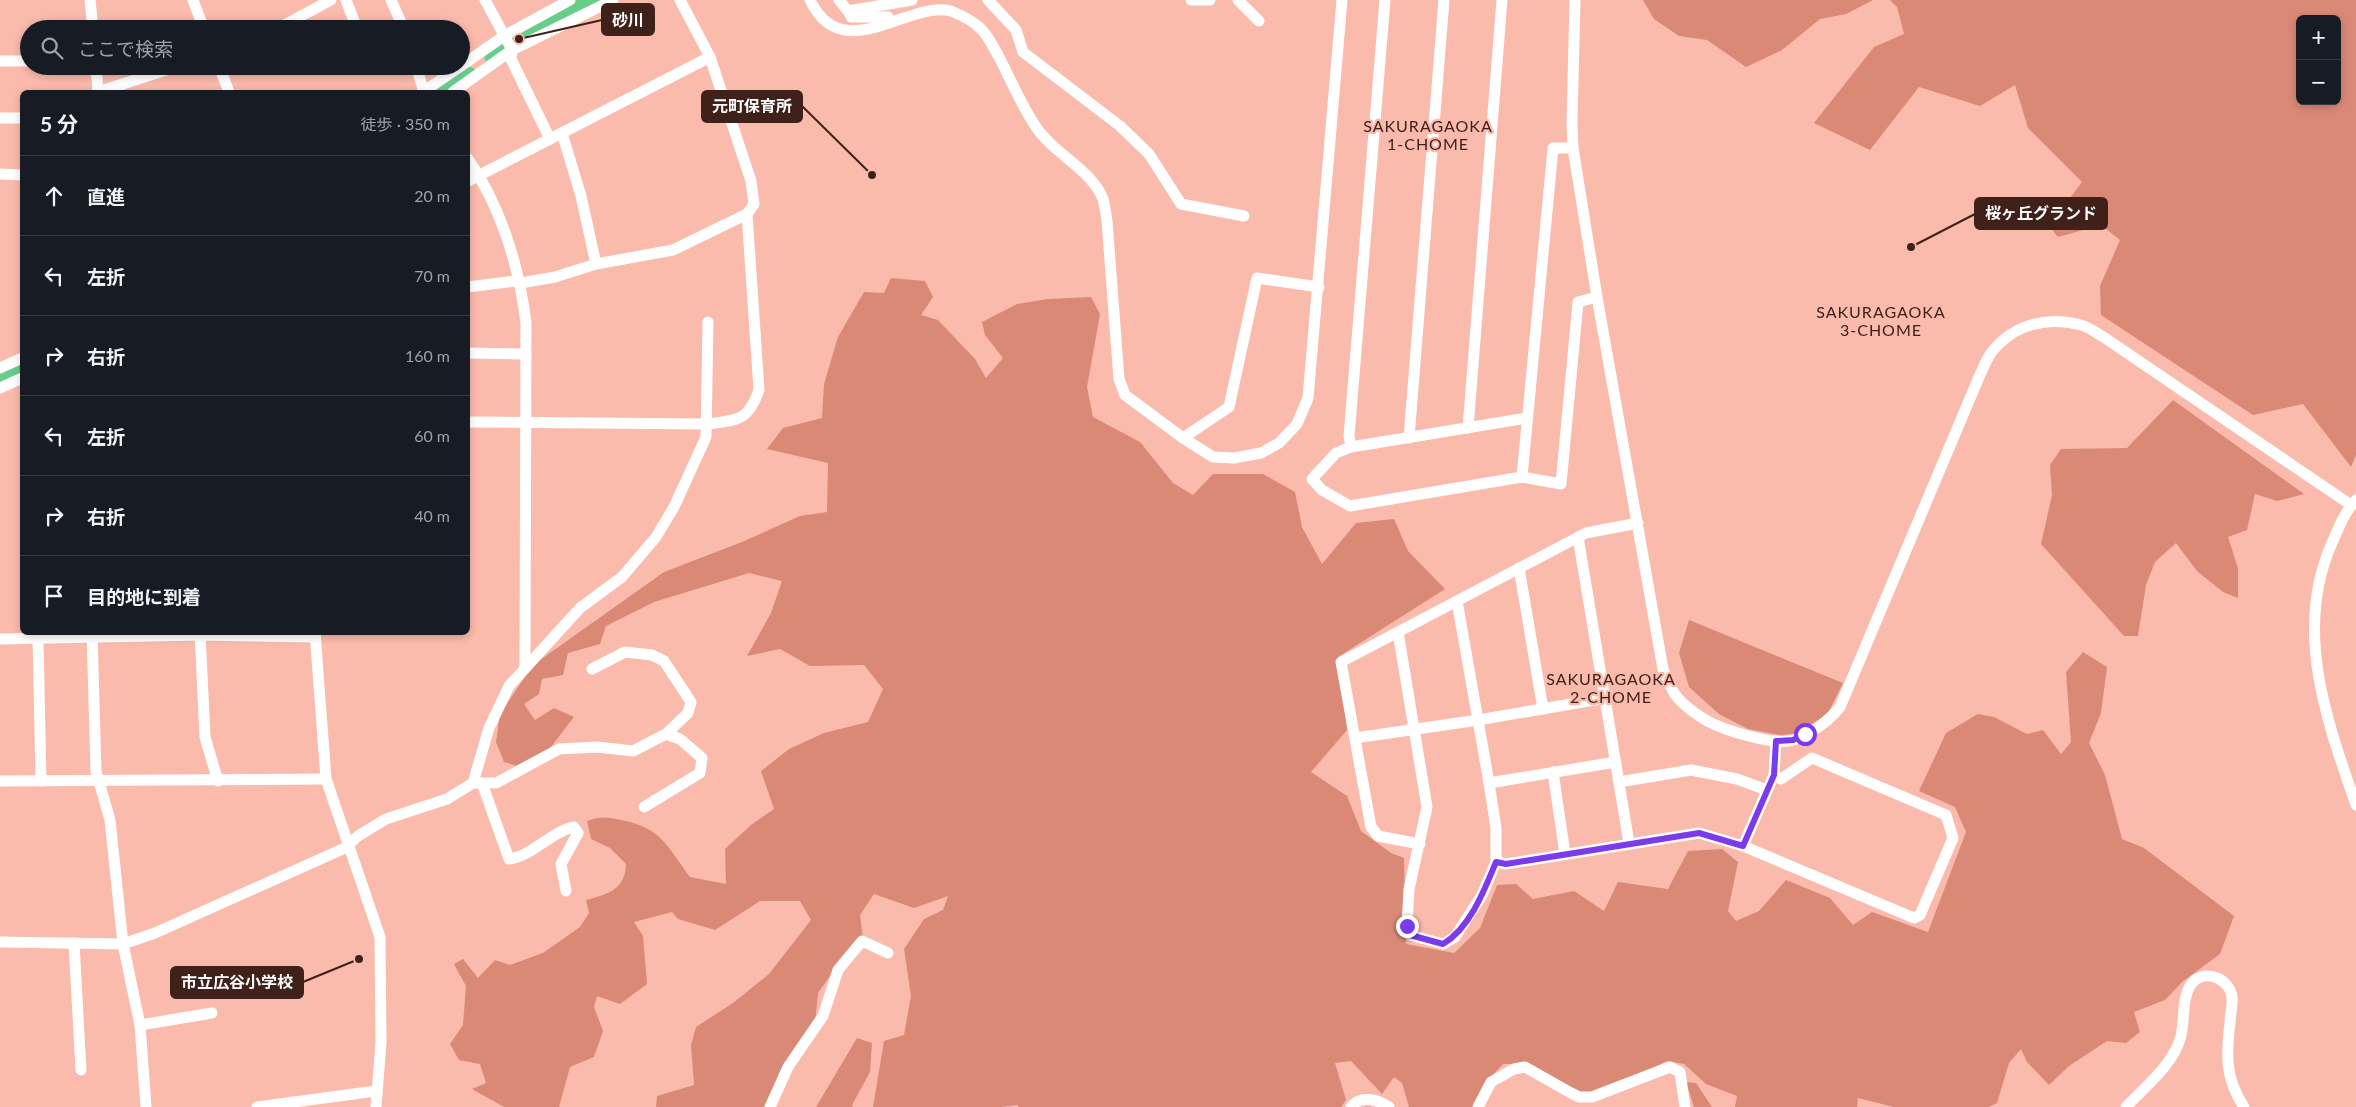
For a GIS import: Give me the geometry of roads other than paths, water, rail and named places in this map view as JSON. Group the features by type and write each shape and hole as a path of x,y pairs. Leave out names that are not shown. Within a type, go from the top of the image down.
{"street":[{"path":"90,0 92,20"},
{"path":"193,0 201,20"},
{"path":"294,20 331,0"},
{"path":"346,0 353,20"},
{"path":"391,0 400,20"},
{"path":"485,0 512,50 511,60 550,139"},
{"path":"470,60 553,4 570,0"},
{"path":"456,90 512,50 613,0"},
{"path":"470,287 514,281 521,283 555,277 596,264 673,250 747,214 754,204 751,180 710,57 680,0"},
{"path":"810,0 821,16 835,26 856,30 929,10 948,10 967,18 981,28 991,43 1036,128 1051,145 1092,182 1103,198 1107,221 1119,379 1125,395 1183,438 1214,457 1234,458 1261,453 1279,443 1297,424 1308,398 1319,287 1342,0"},
{"path":"839,0 851,17 888,17 890,22"},
{"path":"848,11 912,0"},
{"path":"988,0 1016,30 1023,52 1120,126 1150,154 1181,204 1244,216"},
{"path":"1191,0 1210,0"},
{"path":"1238,0 1259,21"},
{"path":"1351,448 1349,436 1385,0"},
{"path":"1409,438 1444,0"},
{"path":"1468,428 1502,0"},
{"path":"1575,0 1573,148 1597,297 1663,669 1676,696 1701,718 1761,739 1776,741 1793,740 1830,719 1840,707 1979,377 1991,353 2008,336 2028,324 2056,321 2083,326 2090,330 2354,503 2344,514 2325,562 2316,606 2313,640 2320,684 2332,735 2356,805"},
{"path":"470,180 710,57"},
{"path":"0,60 20,61"},
{"path":"97,75 98,90"},
{"path":"104,90 150,75"},
{"path":"222,75 228,90"},
{"path":"419,75 423,90"},
{"path":"427,90 448,75"},
{"path":"0,118 20,118"},
{"path":"562,133 581,196 596,264"},
{"path":"1522,477 1553,148 1573,148"},
{"path":"470,162 492,198 521,283 526,323 524,423 525,666"},
{"path":"0,174 20,175"},
{"path":"470,422 707,424 740,419 753,407 759,390 747,214"},
{"path":"1183,438 1229,407 1257,278 1319,287"},
{"path":"1527,418 1351,448 1336,453 1312,479 1322,490 1350,506 1522,477 1561,484 1578,302 1597,297"},
{"path":"566,891 561,864 578,833 574,827 561,830 520,858 509,859 478,783 489,728 509,686 525,666 580,608 622,577 656,537 690,474 706,437 708,322"},
{"path":"470,353 526,354"},
{"path":"0,368 20,359"},
{"path":"0,388 20,379"},
{"path":"1420,844 1378,836 1371,827 1341,662 1586,533 1638,523"},
{"path":"1578,537 1629,843"},
{"path":"1519,568 1543,709"},
{"path":"1398,632 1427,807 1409,889 1407,926 1410,935 1443,944 1455,937 1482,895 1496,862 1496,828 1490,783 1457,601"},
{"path":"0,639 92,635 96,771 110,820 123,944 140,1024 146,1107"},
{"path":"201,635 205,737 218,781"},
{"path":"315,635 326,778 380,937 380,1042 376,1107"},
{"path":"38,638 41,781"},
{"path":"0,942 123,944 155,933 349,846 358,836 386,819 447,799 478,783 496,783 559,749 597,747 633,751 666,734 688,713 691,702 664,661 652,656 625,652 592,669"},
{"path":"1355,738 1478,720 1606,698"},
{"path":"644,807 700,772 702,758 680,739 666,734"},
{"path":"1743,846 1774,775 1776,741"},
{"path":"1496,862 1506,864 1699,833 1743,846 1914,918 1920,915 1953,838 1946,814 1812,758 1781,779 1774,775"},
{"path":"1490,783 1616,762"},
{"path":"1619,782 1691,770 1737,778 1767,790"},
{"path":"1553,772 1565,854"},
{"path":"0,781 218,781 326,778"},
{"path":"770,1107 788,1067 823,1016 838,970 862,942 888,953"},
{"path":"74,943 81,1070"},
{"path":"2126,1107 2161,1071 2171,1056 2181,1037 2188,990 2195,980 2208,976 2220,978 2228,986 2232,997 2226,1054 2231,1084 2244,1107"},
{"path":"140,1024 212,1013"},
{"path":"1478,1107 1491,1082 1514,1069 1525,1067 1579,1097 1592,1097 1670,1067 1680,1072 1685,1107"},
{"path":"257,1107 376,1091"},
{"path":"1350,1107 1354,1102 1369,1098 1389,1107"}],"waterway":[{"path":"494,57 519,39 595,0"},
{"path":"447,90 468,76"},
{"path":"0,378 20,370"}],"place":[{"name":"砂川","path":"519,39"},
{"name":"元町保育所","path":"872,175"},
{"name":"桜ヶ丘グランド","path":"1911,247"},
{"name":"市立広谷小学校","path":"359,959"}],"district":[{"name":"SAKURAGAOKA 1-CHOME","path":"1428,134"},
{"name":"SAKURAGAOKA 3-CHOME","path":"1881,320"},
{"name":"SAKURAGAOKA 2-CHOME","path":"1611,687"}]}
